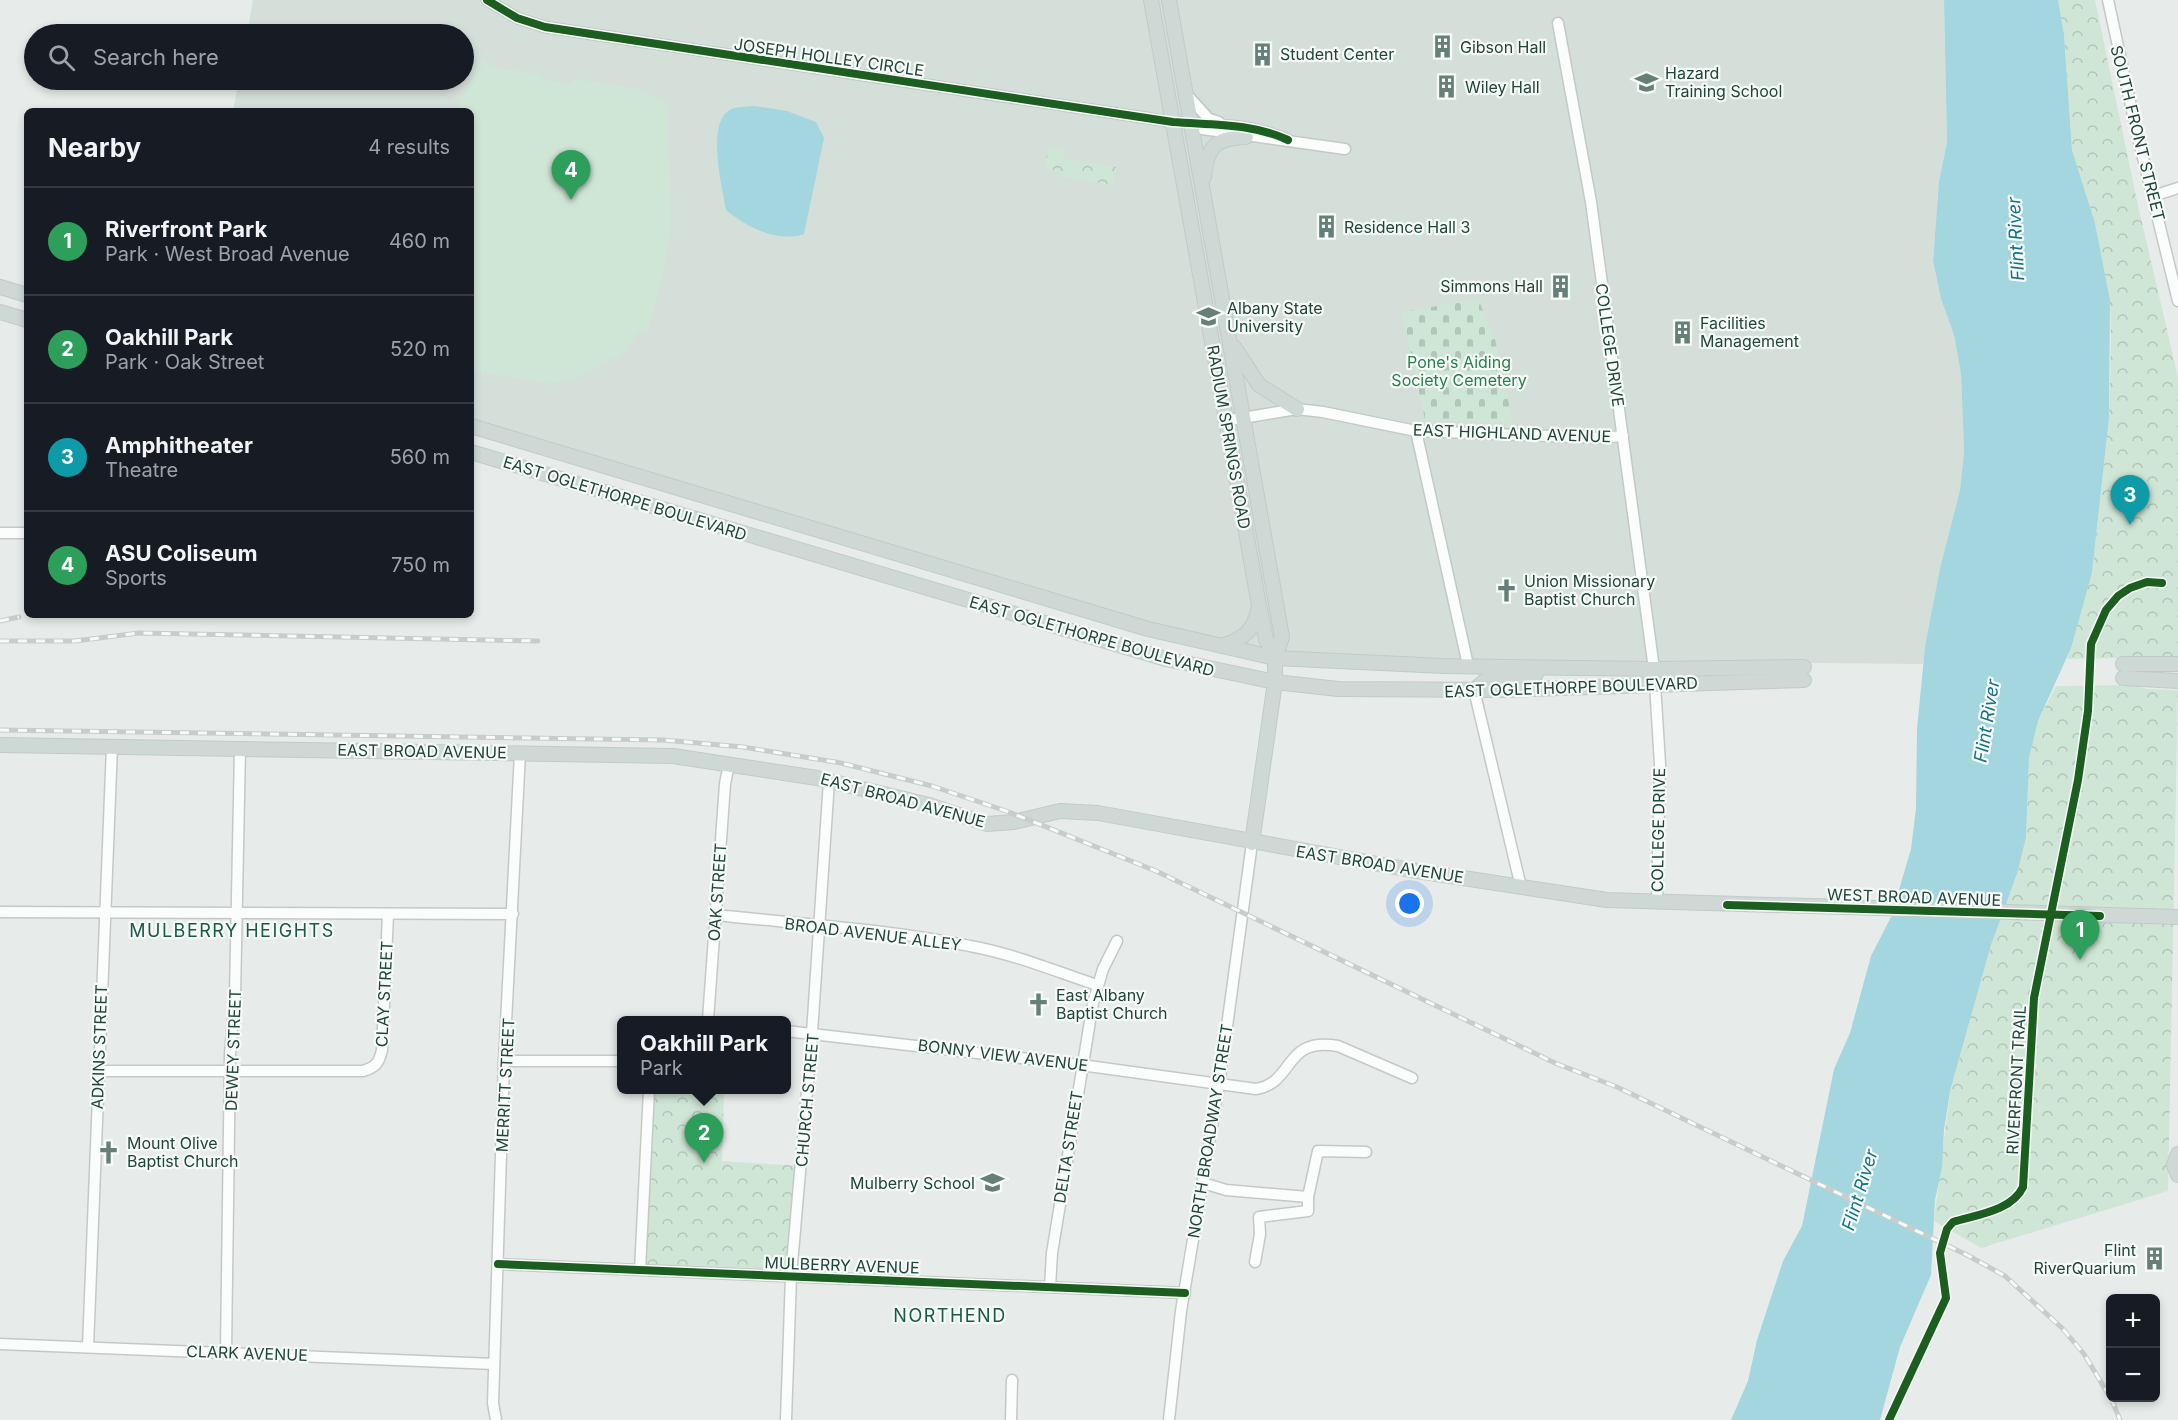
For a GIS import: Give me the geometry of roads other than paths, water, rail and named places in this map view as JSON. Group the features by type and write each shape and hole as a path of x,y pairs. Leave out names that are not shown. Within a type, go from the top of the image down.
{"main road":[{"name":"RADIUM SPRINGS ROAD","path":"1151,0 1224,421 1266,639 1275,658"},
{"name":"RADIUM SPRINGS ROAD","path":"1169,0 1282,637 1275,658 1275,682 1252,843"},
{"path":"1202,188 1205,167 1215,145 1225,138 1246,137"},
{"path":"0,287 24,294"},
{"path":"0,312 24,319"},
{"path":"1231,343 1259,385 1297,410"},
{"name":"EAST OGLETHORPE BOULEVARD","path":"474,427 1161,632 1275,658 1374,664 1804,673 1655,684 1474,690 1338,689 1275,682 1166,659 474,453"},
{"path":"1219,646 1239,640 1247,634 1257,618 1259,605"},
{"path":"2178,663 2123,671 2178,681"},
{"path":"1474,690 1488,678 1598,667"},
{"name":"EAST BROAD AVENUE","path":"0,745 673,756 829,781 929,805 987,824 1014,822 1060,811 1081,811 1252,843 1566,896 1656,903 1727,905"},
{"name":"WEST BROAD AVENUE","path":"1727,905 2176,918"},
{"path":"2178,1154 2174,1165 2178,1175"}],"street":[{"name":"JOSEPH HOLLEY CIRCLE","path":"487,0 517,18 545,27 1190,125"},
{"name":"SOUTH FRONT STREET","path":"2108,0 2178,301"},
{"name":"COLLEGE DRIVE","path":"1558,23 1591,202 1654,669"},
{"path":"1185,92 1196,107 1209,118 1228,124 1262,129 1288,140"},
{"path":"1190,125 1228,124"},
{"path":"1190,125 1246,137 1288,140 1345,149"},
{"path":"2153,196 2178,188"},
{"name":"EAST HIGHLAND AVENUE","path":"1224,421 1297,410 1323,411 1416,431 1600,438 1623,436"},
{"path":"1416,431 1468,665"},
{"path":"0,533 24,533"},
{"name":"COLLEGE DRIVE","path":"1655,684 1660,764 1656,903"},
{"path":"1474,690 1521,887"},
{"name":"ADKINS STREET","path":"88,1347 112,746"},
{"name":"DEWEY STREET","path":"226,1352 230,1072 240,748"},
{"name":"MERRITT STREET","path":"495,1419 494,1365 504,1061 520,753"},
{"name":"OAK STREET","path":"708,1016 725,784 729,764"},
{"name":"CHURCH STREET","path":"786,1420 791,1276 813,1033 829,781"},
{"name":"NORTH BROADWAY STREET","path":"1169,1420 1185,1293 1219,1085 1252,843"},
{"path":"0,912 236,911 513,914"},
{"name":"CLAY STREET","path":"230,1072 371,1069 380,1061 388,914"},
{"name":"BROAD AVENUE ALLEY","path":"716,915 913,936 972,946 1097,985"},
{"name":"DELTA STREET","path":"1050,1287 1052,1253 1081,1065 1097,985 1117,941"},
{"name":"BONNY VIEW AVENUE","path":"791,1031 1081,1065 1256,1089 1274,1084 1296,1054 1304,1048 1326,1044 1338,1046 1412,1078"},
{"path":"504,1061 617,1061"},
{"path":"98,1071 230,1072"},
{"path":"640,1270 649,1094"},
{"path":"1255,1262 1260,1234 1259,1217 1308,1211 1308,1197 1318,1150 1366,1152"},
{"path":"1203,1183 1226,1190 1308,1197"},
{"name":"MULBERRY AVENUE","path":"498,1264 1185,1293"},
{"name":"CLARK AVENUE","path":"0,1344 494,1365"},
{"path":"1011,1420 1012,1380"}],"water":[{"name":"Flint River","path":"1944,0 2058,0 2064,34 2072,150 2095,223 2110,300 2109,418 2092,573 2071,648 2038,721 2029,758 2026,838 2017,874 1991,945 1950,1091 1944,1130 1942,1167 1935,1200 1931,1275 1900,1347 1880,1420 1731,1420 1748,1381 1757,1340 1783,1261 1802,1226 1834,1069 1850,1033 1871,956 1891,917 1911,849 1916,808 1917,729 1925,647 1940,568 1960,490 1964,451 1961,374 1954,335 1941,299 1933,261 1939,181 1947,142"},
{"path":"755,106 787,111 816,122 824,138 804,234 784,236 763,232 726,210 719,173 718,130 722,119 731,109"}],"railway":[{"path":"0,621 19,617"},
{"path":"0,641 75,641 139,633 538,641"},
{"path":"0,730 663,740 743,747 841,763 932,786 1009,812 1156,871 1555,1063 1617,1087 1967,1255 2005,1276 2062,1328 2084,1354 2106,1390"},
{"path":"2113,1402 2120,1420"}],"place":[{"name":"Gibson Hall","path":"1442,47"},
{"name":"Student Center","path":"1262,54"},
{"name":"Hazard Training School","path":"1647,82"},
{"name":"Wiley Hall","path":"1447,87"},
{"name":"ASU Coliseum","path":"571,200"},
{"name":"Residence Hall 3","path":"1326,227"},
{"name":"Simmons Hall","path":"1561,286"},
{"name":"Albany State University","path":"1209,317"},
{"name":"Facilities Management","path":"1682,332"},
{"name":"Amphitheater","path":"2130,525"},
{"name":"Union Missionary Baptist Church","path":"1506,590"},
{"name":"Riverfront Park","path":"2080,960"},
{"name":"East Albany Baptist Church","path":"1038,1004"},
{"name":"Mount Olive Baptist Church","path":"109,1152"},
{"name":"Oakhill Park","path":"704,1163"},
{"name":"Mulberry School","path":"993,1183"},
{"name":"Flint RiverQuarium","path":"2154,1259"}],"district":[{"name":"MULBERRY HEIGHTS","path":"232,931"},
{"name":"NORTHEND","path":"950,1316"}],"park label":[{"name":"Pone's Aiding Society Cemetery","path":"1459,371"}]}
